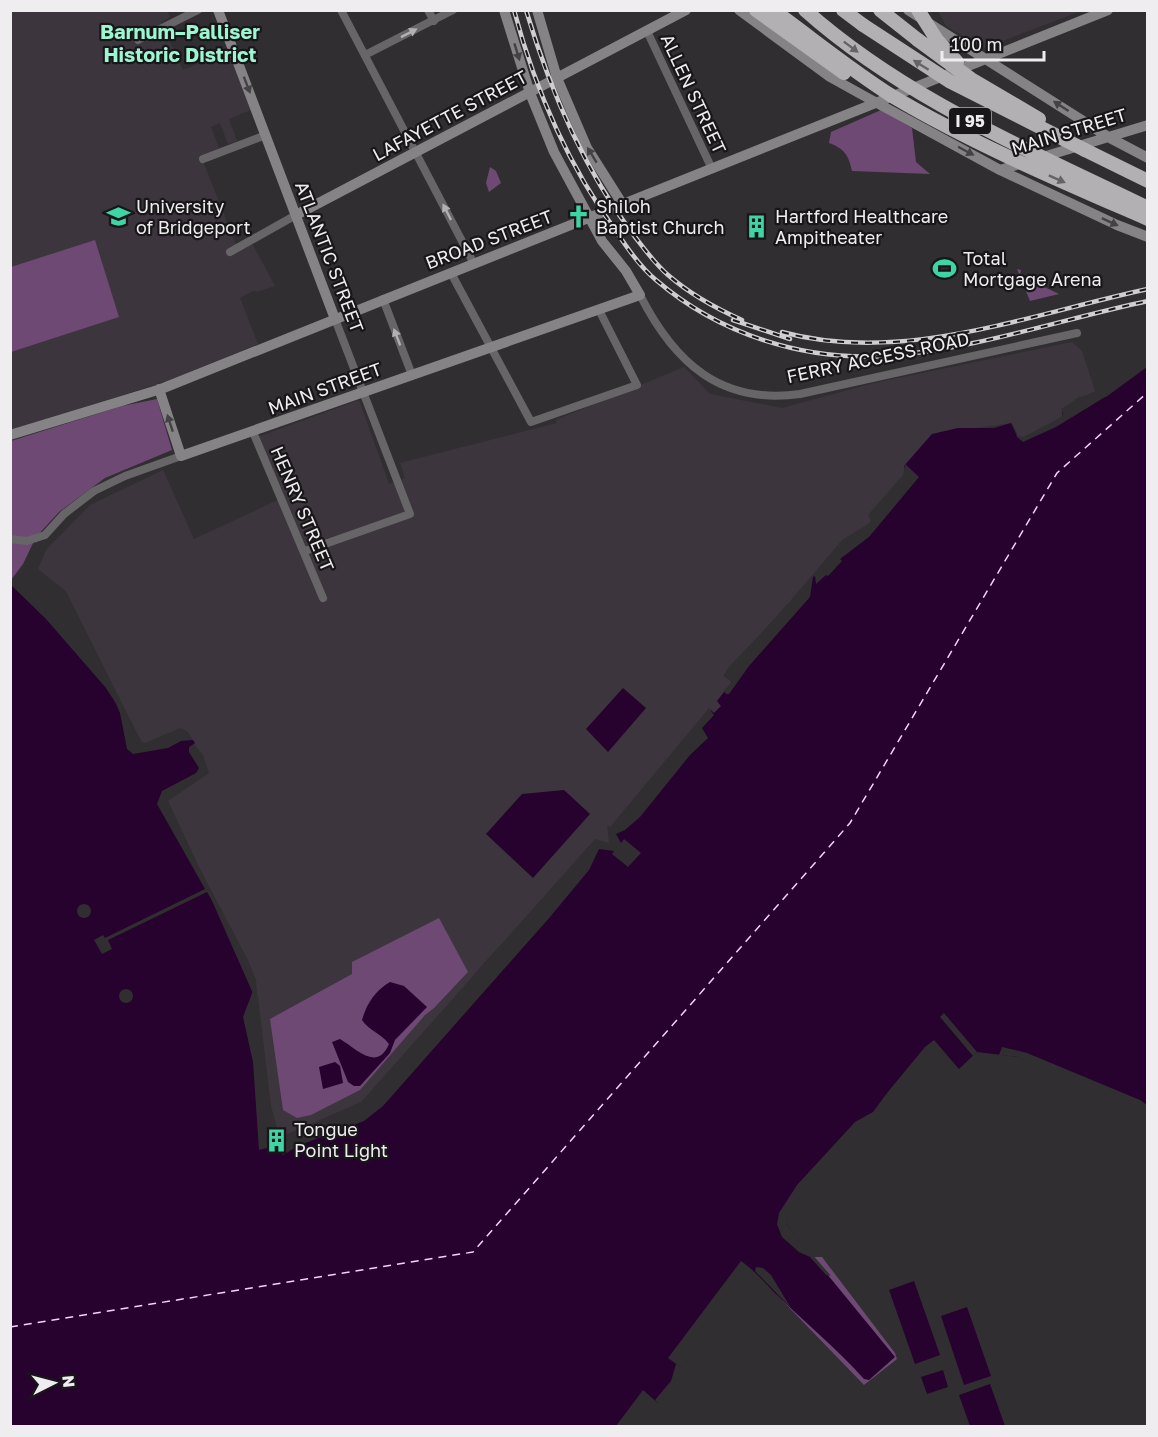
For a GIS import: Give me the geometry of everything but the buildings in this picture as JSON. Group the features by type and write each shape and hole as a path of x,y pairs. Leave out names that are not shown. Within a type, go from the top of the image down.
{"highway":[{"path":"756,10 844,73 1026,165 1148,219"},
{"path":"773,10 873,83 926,115"},
{"name":"I 95","path":"805,10 871,62 934,102 1148,208"},
{"name":"I 95","path":"843,10 949,81 1148,181"},
{"path":"848,10 863,25"},
{"path":"880,10 918,40 1085,150"},
{"path":"918,10 950,54 999,95"}],"street":[{"path":"138,40 198,10"},
{"name":"ATLANTIC STREET","path":"218,10 410,514 305,551"},
{"path":"341,10 474,264"},
{"path":"428,10 434,21"},
{"path":"365,55 453,10"},
{"name":"FERRY ACCESS ROAD","path":"504,10 530,93 554,152 602,241 626,271 667,340 696,372 727,387 762,396 800,394 1077,333"},
{"path":"537,10 557,78 587,148 623,205"},
{"name":"LAFAYETTE STREET","path":"230,252 686,10"},
{"path":"739,10 830,76 878,103 1000,170 1117,225 1148,237"},
{"path":"908,10 1110,138 1148,158"},
{"name":"BROAD STREET","path":"10,435 159,389 1108,10"},
{"name":"ALLEN STREET","path":"647,32 712,169"},
{"name":"MAIN STREET","path":"1000,170 1148,125"},
{"path":"203,159 266,135"},
{"path":"451,273 531,422 637,385 599,310"},
{"name":"MAIN STREET","path":"10,539 36,539 45,535 64,514 94,491 124,476 640,295"},
{"path":"383,299 412,375"},
{"path":"159,389 181,456"},
{"name":"HENRY STREET","path":"253,432 323,598"}],"shaded area":[{"name":"University of Bridgeport","path":"11,11 167,11 170,17 161,23 183,70 229,51 251,110 229,119 237,141 228,144 220,123 211,127 219,148 201,156 238,250 252,243 275,286 256,292 255,290 240,298 258,344 167,381 11,430"},
{"path":"938,11 1081,11 984,48 946,26"},
{"path":"881,110 912,128 916,162 930,174 852,171 845,153 829,143 831,132"},
{"path":"490,167 496,171 501,183 489,192 486,183"},
{"path":"95,240 119,317 11,352 11,267"},
{"path":"1017,269 1021,270 1020,275 1059,294 1030,301"},
{"path":"1072,342 1082,351 1095,391 1061,409 1063,417 1019,439 1012,423 932,434 904,466 905,475 875,520 793,600 724,675 732,682 717,701 721,706 714,713 711,710 610,847 597,842 485,962 363,1104 288,1137 274,1130 268,1106 256,980 248,960 164,801 144,747 66,591 38,569 46,550 90,505 163,470 194,539 280,499 255,438 359,400 389,484 405,478 400,463 557,423 556,420 684,367 710,394 782,408 874,383"},
{"path":"1147,367 1147,1109 1019,1057 977,1052 959,1069 934,1040 925,1047 887,1093 889,1100 860,1124 787,1210 786,1224 895,1357 869,1380 864,1379 741,1261 668,1358 683,1369 659,1404 643,1390 616,1426 11,1426 10,584 46,619 106,688 144,747 157,740 193,740 195,743 193,745 206,772 164,801 205,885 255,998 274,1130 288,1137 363,1104 597,842 608,846 614,842 610,831 711,710 714,713 721,706 717,701 732,682 724,675 844,542 867,527 905,475 904,466 932,434 958,428 994,428 1011,423 1018,438 1024,439 1063,417 1062,412 1092,397 1106,397"},
{"path":"157,399 172,450 105,478 59,512 36,537 23,564 11,580 11,441 122,406"},
{"path":"623,688 646,708 608,752 586,729"},
{"path":"564,790 590,814 533,878 486,834 522,794"},
{"path":"439,918 468,972 425,1015 360,1090 311,1115 297,1118 283,1110 270,1019 352,974 352,962"},
{"path":"390,982 404,986 427,1007 395,1040 390,1053 360,1086 354,1086 348,1082 332,1042 340,1039 366,1056 379,1056 384,1052 389,1044 362,1020 372,998"},
{"path":"335,1062 340,1066 343,1083 323,1089 319,1067"},
{"path":"807,1257 822,1257 895,1353 897,1359 864,1385 778,1296 777,1284"},
{"path":"914,1281 940,1355 915,1364 889,1290"},
{"path":"967,1307 991,1376 964,1385 941,1316"},
{"path":"943,1370 948,1387 927,1394 921,1377"},
{"path":"990,1384 1005,1426 970,1426 959,1395"}],"pier":[{"path":"1092,394 1105,397 1056,427 1023,442 1017,437 1013,423 1018,436 1024,437 1063,416 1062,409 1079,397"},
{"path":"905,464 919,477 869,537 840,559 842,561 828,576 826,575 816,584 815,576 813,577 810,597 749,666 729,694 726,694 724,691 732,682 724,675 728,668 779,614 842,540 871,521 868,515 903,475"},
{"path":"107,683 142,742 145,743 180,728 187,731 193,740 181,741 168,748 133,754 127,749 120,713"},
{"path":"709,708 714,715 702,728 708,738 690,755 640,817 625,830 616,834 621,843 624,839 641,853 628,867 612,854 614,851 599,849 589,870 550,917 383,1106 364,1121 300,1145 283,1155 275,1146 259,1150 253,1062 243,1017 254,988 258,997 271,1106 277,1128 287,1134 361,1102 595,839 609,843 607,825 610,827"},
{"path":"194,744 203,755 209,773 168,801 225,922 207,892 108,940 112,949 102,954 94,940 103,935 105,938 205,889 157,804 162,791 196,773 199,768 189,752 189,747"},
{"path":"84,904 89,906 91,911 89,916 84,918 79,916 77,911 79,906"},
{"path":"126,989 131,991 133,996 131,1001 126,1003 121,1001 119,996 121,991"},
{"path":"944,1013 977,1052 973,1056 940,1017"},
{"path":"1002,1047 1027,1053 1140,1100 1147,1105 1148,1112 1046,1072 1019,1057 999,1055"},
{"path":"887,1093 891,1102 871,1125 862,1127 790,1209 786,1224 831,1276 826,1275 810,1257 799,1252 782,1237 777,1224 779,1213 797,1185 855,1122 873,1112"},
{"path":"756,1267 763,1268 771,1275 791,1308 755,1271"},
{"path":"676,1364 685,1370 680,1383 663,1404 659,1404 655,1400 671,1381"}],"ferry route":[{"path":"10,1327 473,1252 850,823 1057,473 1148,392"}],"railway":[{"path":"514,10 532,69 568,153 599,206 625,244 656,280 681,299 735,329 763,340 824,354 886,356 919,353 984,341 1148,301"},
{"path":"526,10 535,40 569,126 598,181 632,233 668,275 703,300 742,320"},
{"path":"782,332 827,341 873,343 919,339 1012,322 1148,289"},
{"path":"733,320 790,339"}],"place":[{"name":"University of Bridgeport","path":"118,217"},
{"name":"Shiloh Baptist Church","path":"578,217"},
{"name":"Hartford Healthcare Ampitheater","path":"757,227"},
{"name":"Total Mortgage Arena","path":"945,269"},
{"name":"Tongue Point Light","path":"276,1140"}],"district":[{"name":"Barnum–Palliser Historic District","path":"180,44"}]}
